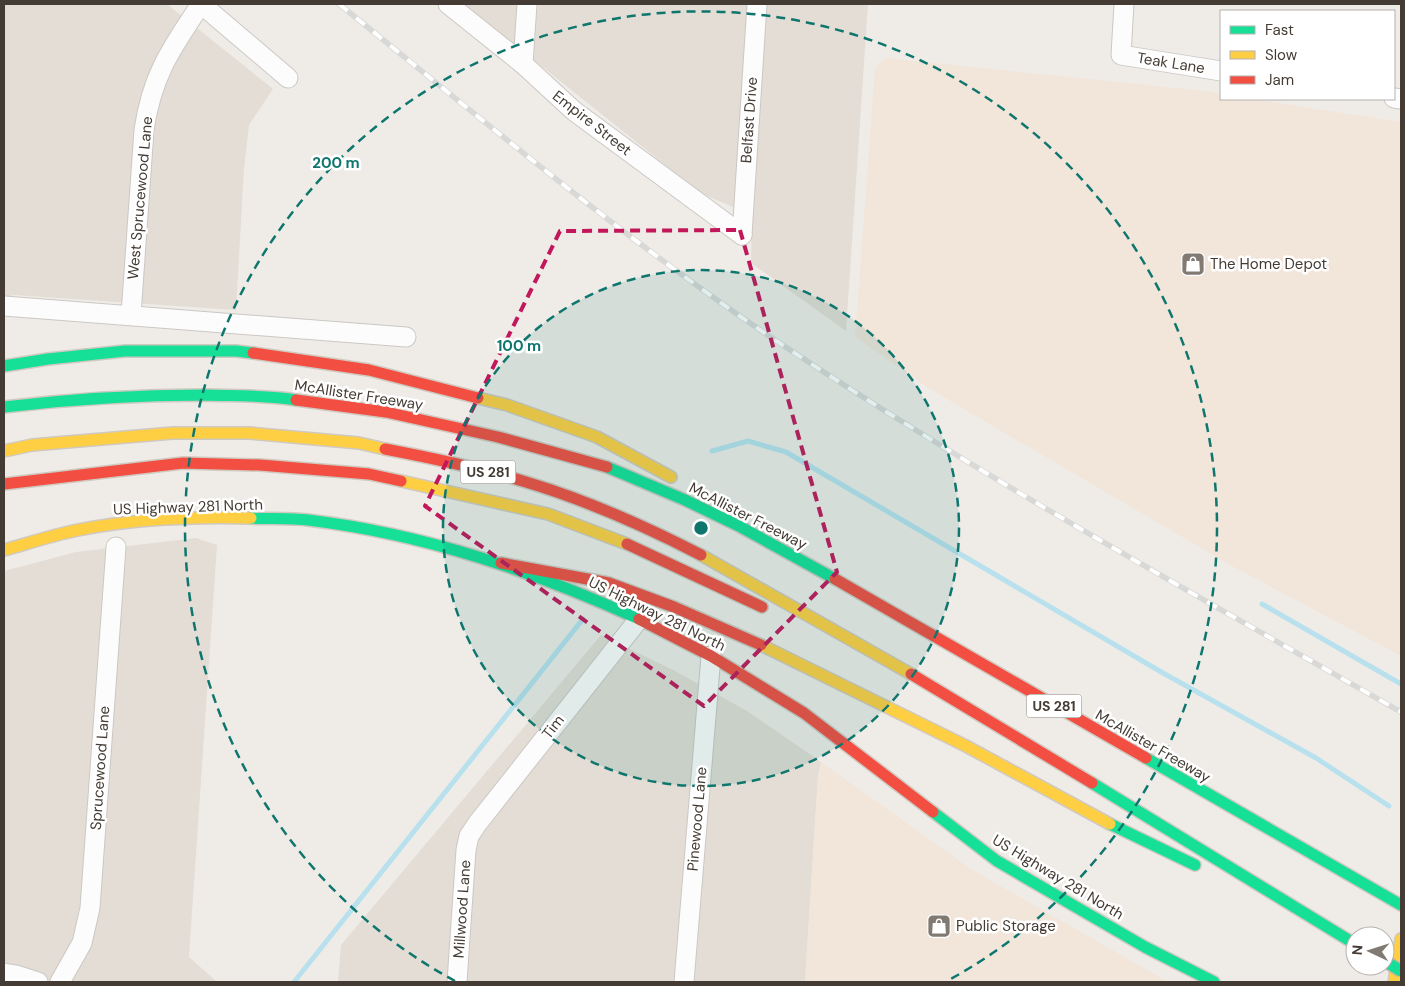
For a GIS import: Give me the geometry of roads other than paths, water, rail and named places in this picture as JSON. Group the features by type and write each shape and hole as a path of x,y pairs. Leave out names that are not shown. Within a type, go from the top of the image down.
{"main road":[{"path":"4,366 48,359 125,351 236,351 369,370 507,405 588,434 684,483"},
{"name":"McAllister Freeway","path":"4,407 72,399 154,395 271,396 386,412 498,437 613,469 685,500 838,581 1401,905"},
{"name":"US 281","path":"4,451 32,445 173,433 249,433 359,443 430,458 526,482 601,509 659,533 742,576 927,682 1345,938"},
{"path":"4,484 183,463 260,465 370,474 548,514 617,540 777,613"},
{"path":"709,498 769,543"},
{"name":"US Highway 281 North","path":"4,550 76,530 115,524 217,518 278,519 307,520 394,534 469,552 501,563 564,586 639,619 711,656 804,712 997,861 1145,947 1214,982"},
{"path":"501,563 609,583 674,607 781,654 957,741 1096,818 1204,870"},
{"path":"794,622 927,682"},
{"path":"1240,887 1330,930"},
{"path":"1394,982 1401,939"}],"street":[{"path":"201,4 288,78"},
{"name":"West Sprucewood Lane","path":"131,315 144,130 147,111 158,73 167,55 201,4"},
{"name":"Empire Street","path":"448,4 523,64 574,111 742,235"},
{"path":"523,64 527,4"},
{"name":"Belfast Drive","path":"742,235 757,4"},
{"name":"Teak Lane","path":"1124,4 1121,55 1220,71"},
{"path":"4,306 406,337"},
{"name":"Sprucewood Lane","path":"60,982 82,943 90,908 116,546"},
{"name":"Tim","path":"469,836 476,824 639,619"},
{"name":"Pinewood Lane","path":"684,982 711,656"},
{"name":"Millwood Lane","path":"457,982 466,850 469,836"},
{"path":"4,973 38,982"}],"waterway":[{"path":"712,451 748,441 786,452 1163,673 1316,758 1389,806"},
{"path":"1262,604 1401,684"},
{"path":"294,982 583,619"}],"railway":[{"path":"339,4 602,215 766,334 843,385 1001,482 1401,712"}],"place":[{"name":"The Home Depot","path":"1193,264"},
{"name":"Public Storage","path":"939,926"}]}
